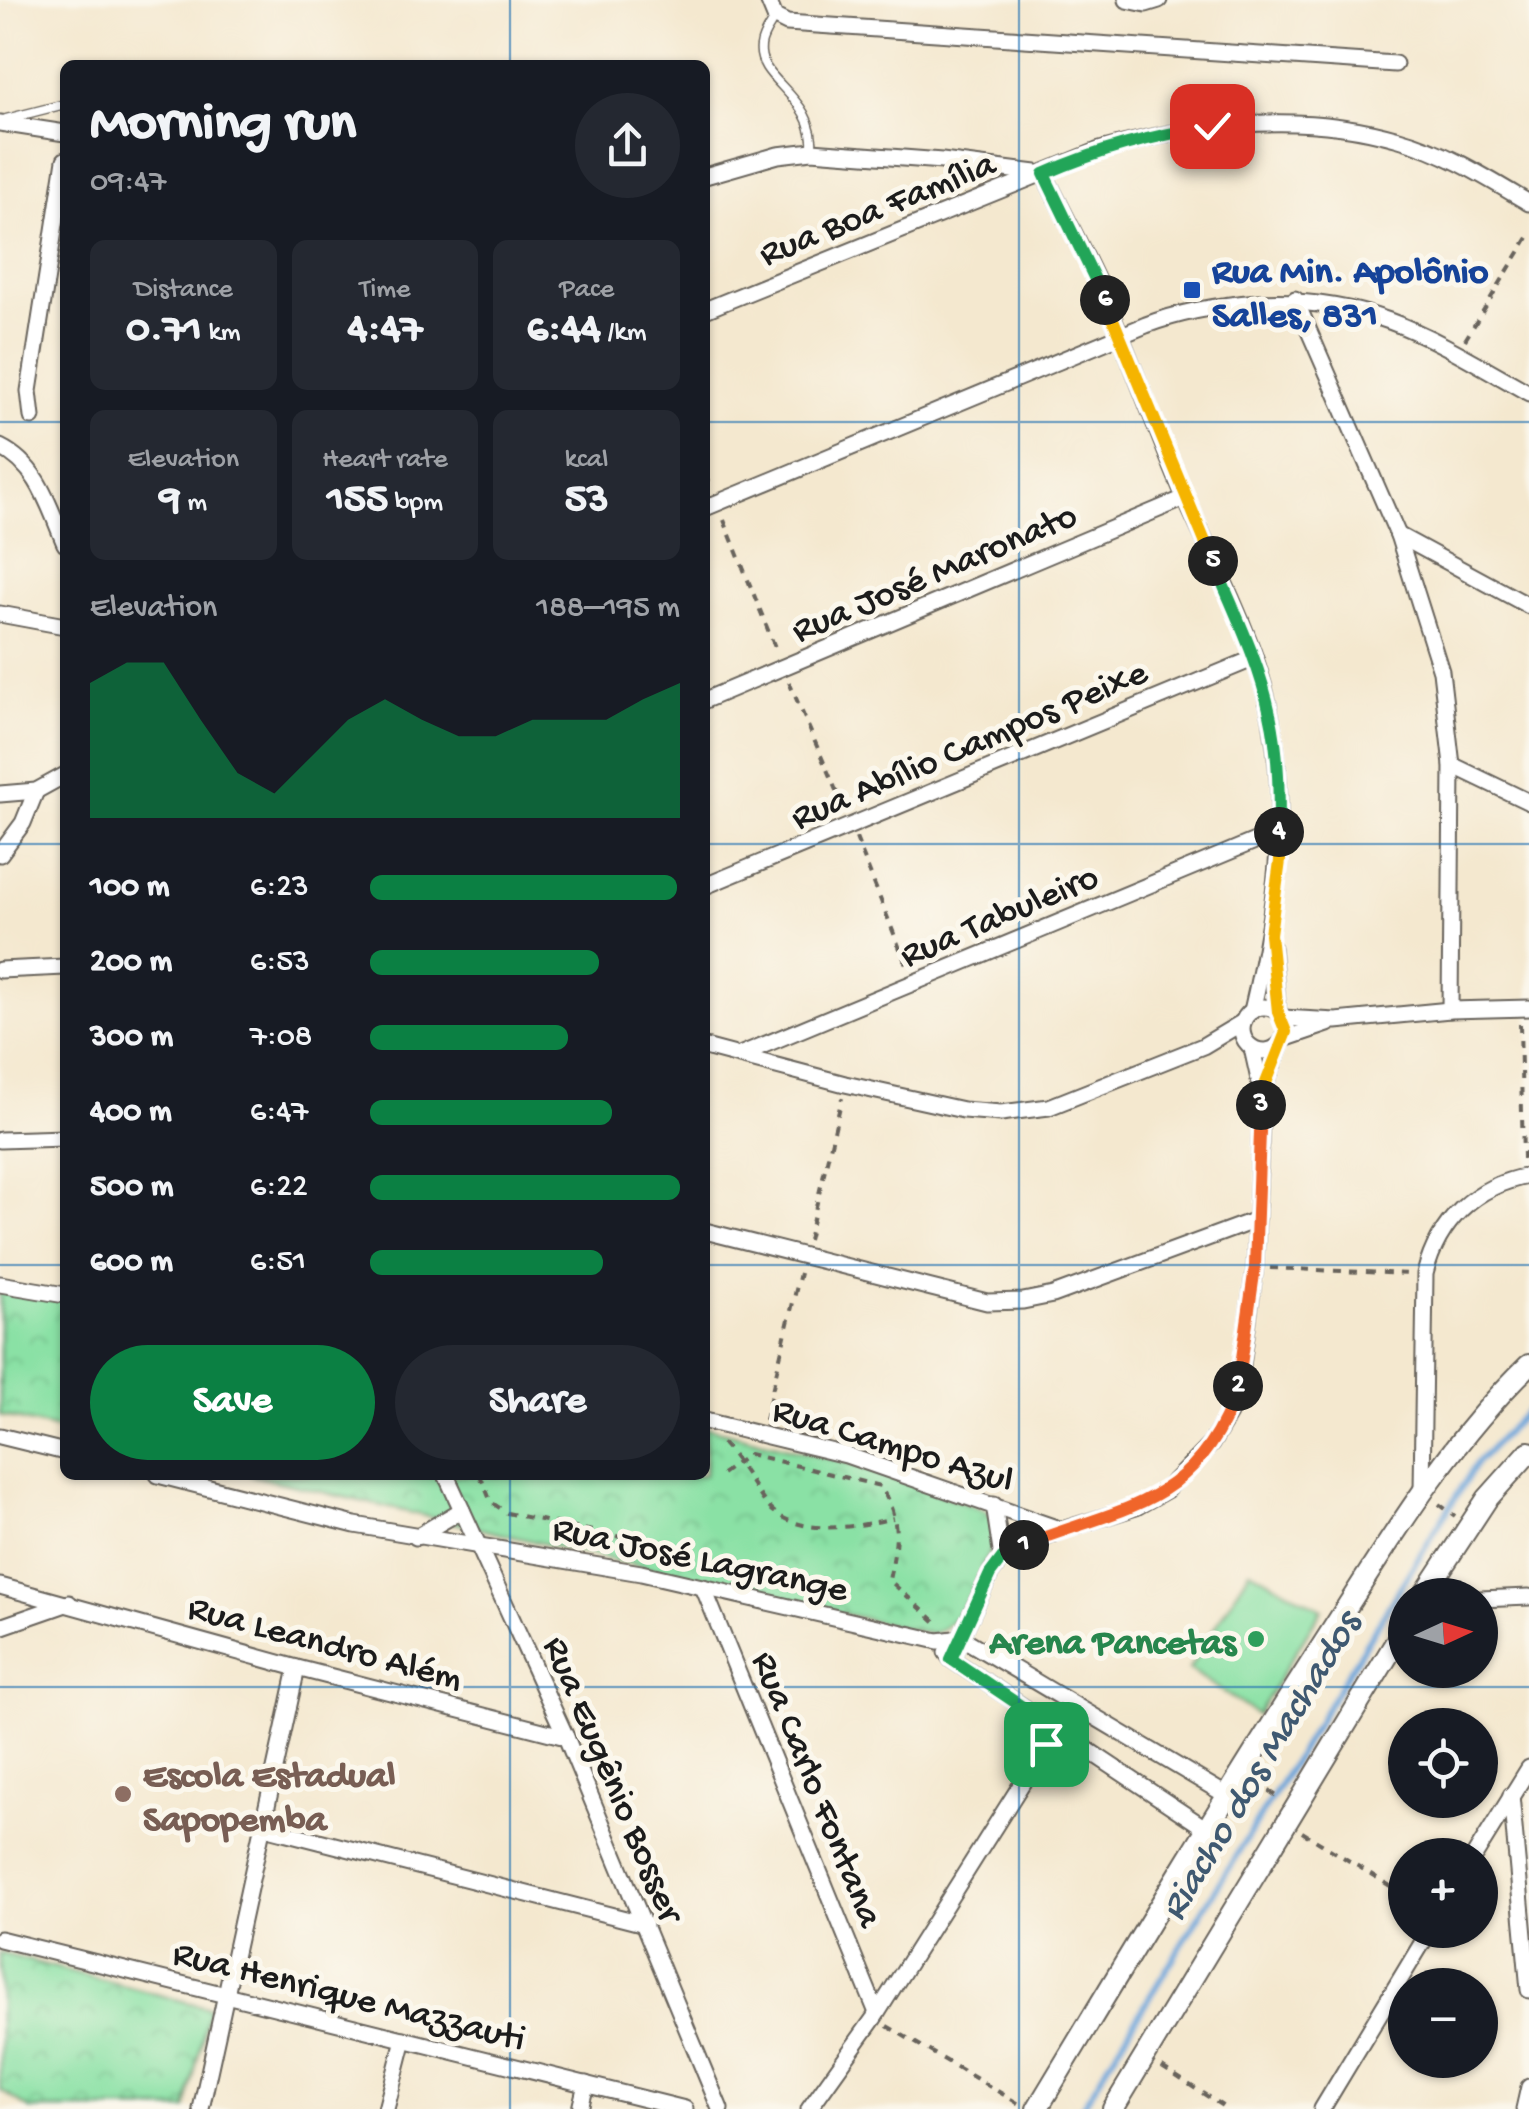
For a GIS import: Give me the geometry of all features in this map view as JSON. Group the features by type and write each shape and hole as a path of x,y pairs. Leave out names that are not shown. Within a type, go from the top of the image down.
{"street":[{"path":"768,0 775,16 788,23 1395,64"},
{"path":"1127,0 1146,4 1159,0"},
{"path":"0,122 60,132"},
{"name":"Rua Boa Família","path":"710,308 1096,151 1212,126 1280,122 1345,128 1400,139 1467,166 1529,203"},
{"path":"710,175 778,155 812,151 1044,174 1120,337 1254,658 1271,716 1278,774 1280,861 1270,934 1248,1017 1250,1046 1262,1093 1255,1267 1240,1380 1229,1414 1212,1444 1166,1490 1136,1507 1062,1530 1002,1558 990,1574 951,1659"},
{"path":"32,417 29,391 60,192"},
{"path":"1295,299 1398,535 1442,671 1452,765 1450,1010"},
{"path":"710,506 1175,314 1240,304 1295,299 1369,312 1457,352 1529,392"},
{"path":"0,448 16,455 33,472 60,533"},
{"name":"Rua José Maronato","path":"710,698 1186,498"},
{"path":"1398,535 1529,606"},
{"path":"0,614 60,625"},
{"name":"Rua Abílio Campos Peixe","path":"710,884 1254,658"},
{"path":"1452,765 1529,802"},
{"path":"0,794 36,791 60,777"},
{"path":"0,854 24,823 36,791"},
{"name":"Rua Tabuleiro","path":"742,1054 1279,831"},
{"path":"1262,1093 1286,1032 1270,934"},
{"path":"0,970 60,967"},
{"path":"710,1047 845,1084 963,1110 1024,1112 1049,1107 1203,1046 1266,1007 1281,1015 1336,1021 1450,1010 1524,1009"},
{"path":"1203,1046 1250,1046 1267,1052 1336,1021"},
{"path":"0,1140 60,1138"},
{"path":"1426,1494 1425,1274 1431,1251 1446,1224 1464,1204 1492,1188 1526,1176"},
{"path":"710,1232 986,1302 1023,1302 1054,1295 1256,1220"},
{"path":"0,1284 60,1294"},
{"path":"1037,2109 1226,1795 1426,1494 1500,1392 1529,1365"},
{"name":"Rua Campo Azul","path":"710,1422 846,1456 1062,1530"},
{"path":"0,1436 60,1451"},
{"path":"1435,1578 1487,1499 1529,1452"},
{"name":"Rua José Lagrange","path":"178,1480 355,1525 641,1572 938,1641"},
{"name":"Rua Eugênio Bosser","path":"448,1480 566,1737 720,2109"},
{"path":"994,1505 1002,1558"},
{"path":"416,1537 462,1510"},
{"name":"Rua Leandro Além","path":"0,1586 566,1737"},
{"name":"Rua Carlo Fontana","path":"703,1587 876,2016"},
{"path":"1498,1599 1529,1598"},
{"path":"0,1626 69,1603"},
{"path":"1205,1828 951,1659 938,1641 962,1638 1226,1795"},
{"path":"1114,2109 1388,1654"},
{"path":"200,2109 297,1668"},
{"path":"809,2109 876,2016 1072,1704"},
{"path":"1485,1838 1529,1768"},
{"path":"1511,1795 1529,1990"},
{"path":"264,1827 645,1924"},
{"name":"Rua Henrique Mazzauti","path":"0,1940 685,2109"},
{"path":"1322,2109 1419,1948"},
{"path":"386,2109 404,2039"},
{"path":"580,2109 586,2084"},
{"path":"1524,2109 1529,2087"}],"lane":[{"path":"775,16 762,38 761,56 767,70 811,123 812,151"},
{"path":"0,122 60,105"}],"path":[{"path":"1457,352 1529,236"},
{"path":"852,826 914,984"},
{"path":"1524,1009 1526,1176"},
{"path":"762,1433 845,1084"},
{"path":"1255,1267 1425,1274"},
{"path":"716,1437 739,1462 765,1504 801,1526 835,1528 895,1518"},
{"path":"722,1474 749,1454 880,1486 894,1508 895,1518 889,1580 936,1622"},
{"path":"482,1480 491,1502 507,1513 673,1548"},
{"path":"1426,1494 1455,1515"},
{"path":"1256,1782 1281,1798"},
{"path":"1286,1822 1388,1885"},
{"path":"876,2016 1028,2109"},
{"path":"1146,2056 1228,2109"}],"green space":[{"path":"0,1288 60,1298 60,1430 0,1415"},
{"path":"710,1428 871,1469 986,1511 996,1525 996,1537 979,1579 953,1620 930,1634 270,1480 710,1480"},
{"name":"Arena Pancetas","path":"1250,1570 1322,1609 1257,1715 1189,1669"},
{"path":"0,1953 209,2008 186,2109 30,2109 0,2090"}],"waterway":[{"name":"Riacho dos Machados","path":"1081,2109 1477,1462 1529,1409"}],"place":[{"name":"Rua Min. Apolônio Salles, 831","path":"1192,290"},
{"name":"Arena Pancetas","path":"1256,1639"},
{"name":"Escola Estadual Sapopemba","path":"123,1794"}],"route":[{"path":"1046,1744 1055,1729 951,1659 990,1574 1002,1558 1062,1530 1136,1507 1166,1490 1212,1444 1229,1414 1240,1380 1255,1267 1262,1093 1286,1032 1278,1012 1270,934 1280,861 1278,774 1271,716 1254,658 1108,306 1044,174 1096,151 1212,126"}]}
